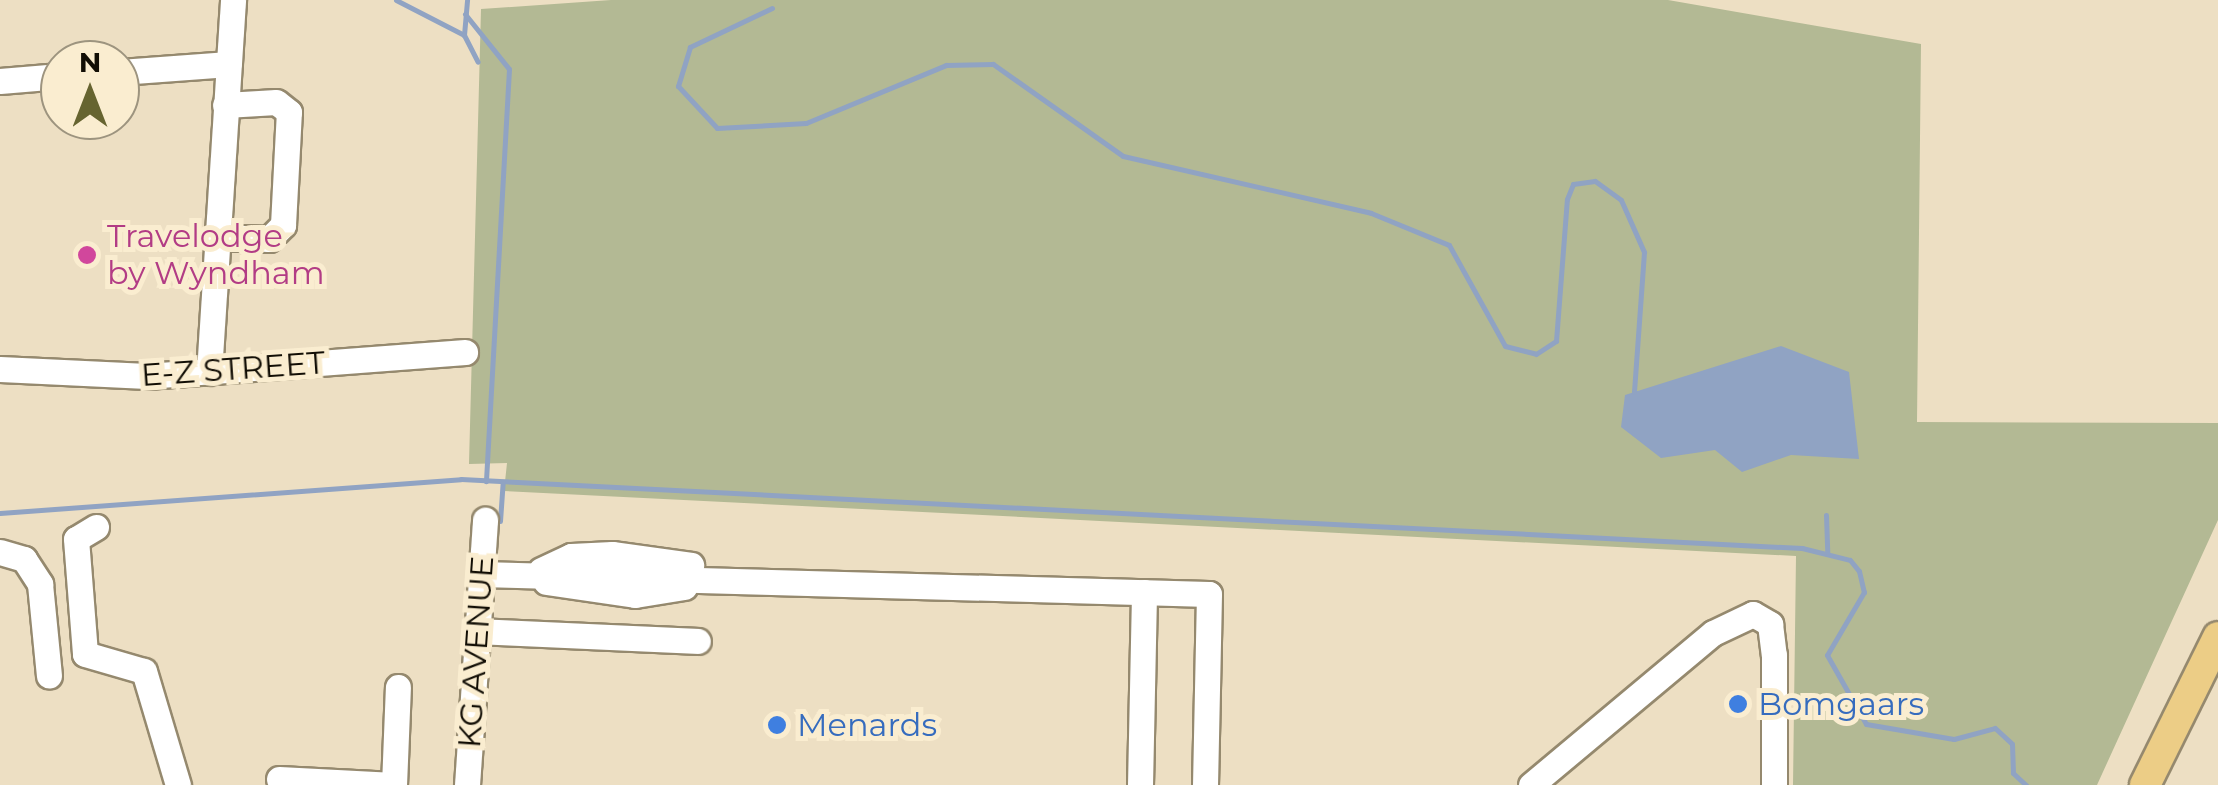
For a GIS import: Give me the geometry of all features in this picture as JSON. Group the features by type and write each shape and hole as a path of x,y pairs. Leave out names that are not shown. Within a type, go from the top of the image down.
{"main road":[{"path":"2145,785 2218,637"}],"street":[{"path":"208,372 233,0"},
{"path":"140,71 229,64"},
{"path":"0,81 40,78"},
{"path":"215,238 269,239 283,225 289,112 276,102 225,105"},
{"name":"E-Z STREET","path":"0,369 208,372 465,352"},
{"name":"KG AVENUE","path":"466,785 485,520"},
{"path":"96,527 76,539 84,654 144,670 178,785"},
{"path":"0,552 24,559 40,584 50,676"},
{"path":"527,576 571,556 612,554 742,577 1209,594 1205,785"},
{"path":"481,574 527,576 635,595 742,577"},
{"path":"1140,785 1144,592"},
{"path":"1531,785 1724,625 1754,614 1770,624 1774,655 1774,785"},
{"path":"477,631 698,641"},
{"path":"279,779 394,785 398,687"}],"green space":[{"path":"611,0 1668,0 1921,44 1917,422 2218,423 2218,520 2097,785 1793,785 1796,556 504,491 507,463 469,464 481,9"}],"water":[{"path":"1781,346 1849,372 1859,459 1791,455 1742,472 1715,450 1661,458 1621,427 1625,395"}],"waterway":[{"path":"396,0 464,35 467,0"},
{"path":"772,8 690,47 678,86 717,128 806,123 946,65 993,64 1123,156 1371,213 1449,245 1505,346 1536,354 1556,341 1567,199 1573,184 1595,181 1621,200 1644,252 1634,392"},
{"path":"465,14 509,69 486,481"},
{"path":"464,35 478,62"},
{"path":"0,513 461,479 1802,548 1850,560 1859,571 1864,592 1827,655 1866,724 1954,739 1995,728 2012,744 2013,773 2026,785"},
{"path":"500,521 503,482"},
{"path":"1826,515 1827,552"}],"place":[{"name":"Travelodge by Wyndham","path":"87,255"},
{"name":"Bomgaars","path":"1738,704"},
{"name":"Menards","path":"777,725"}]}
